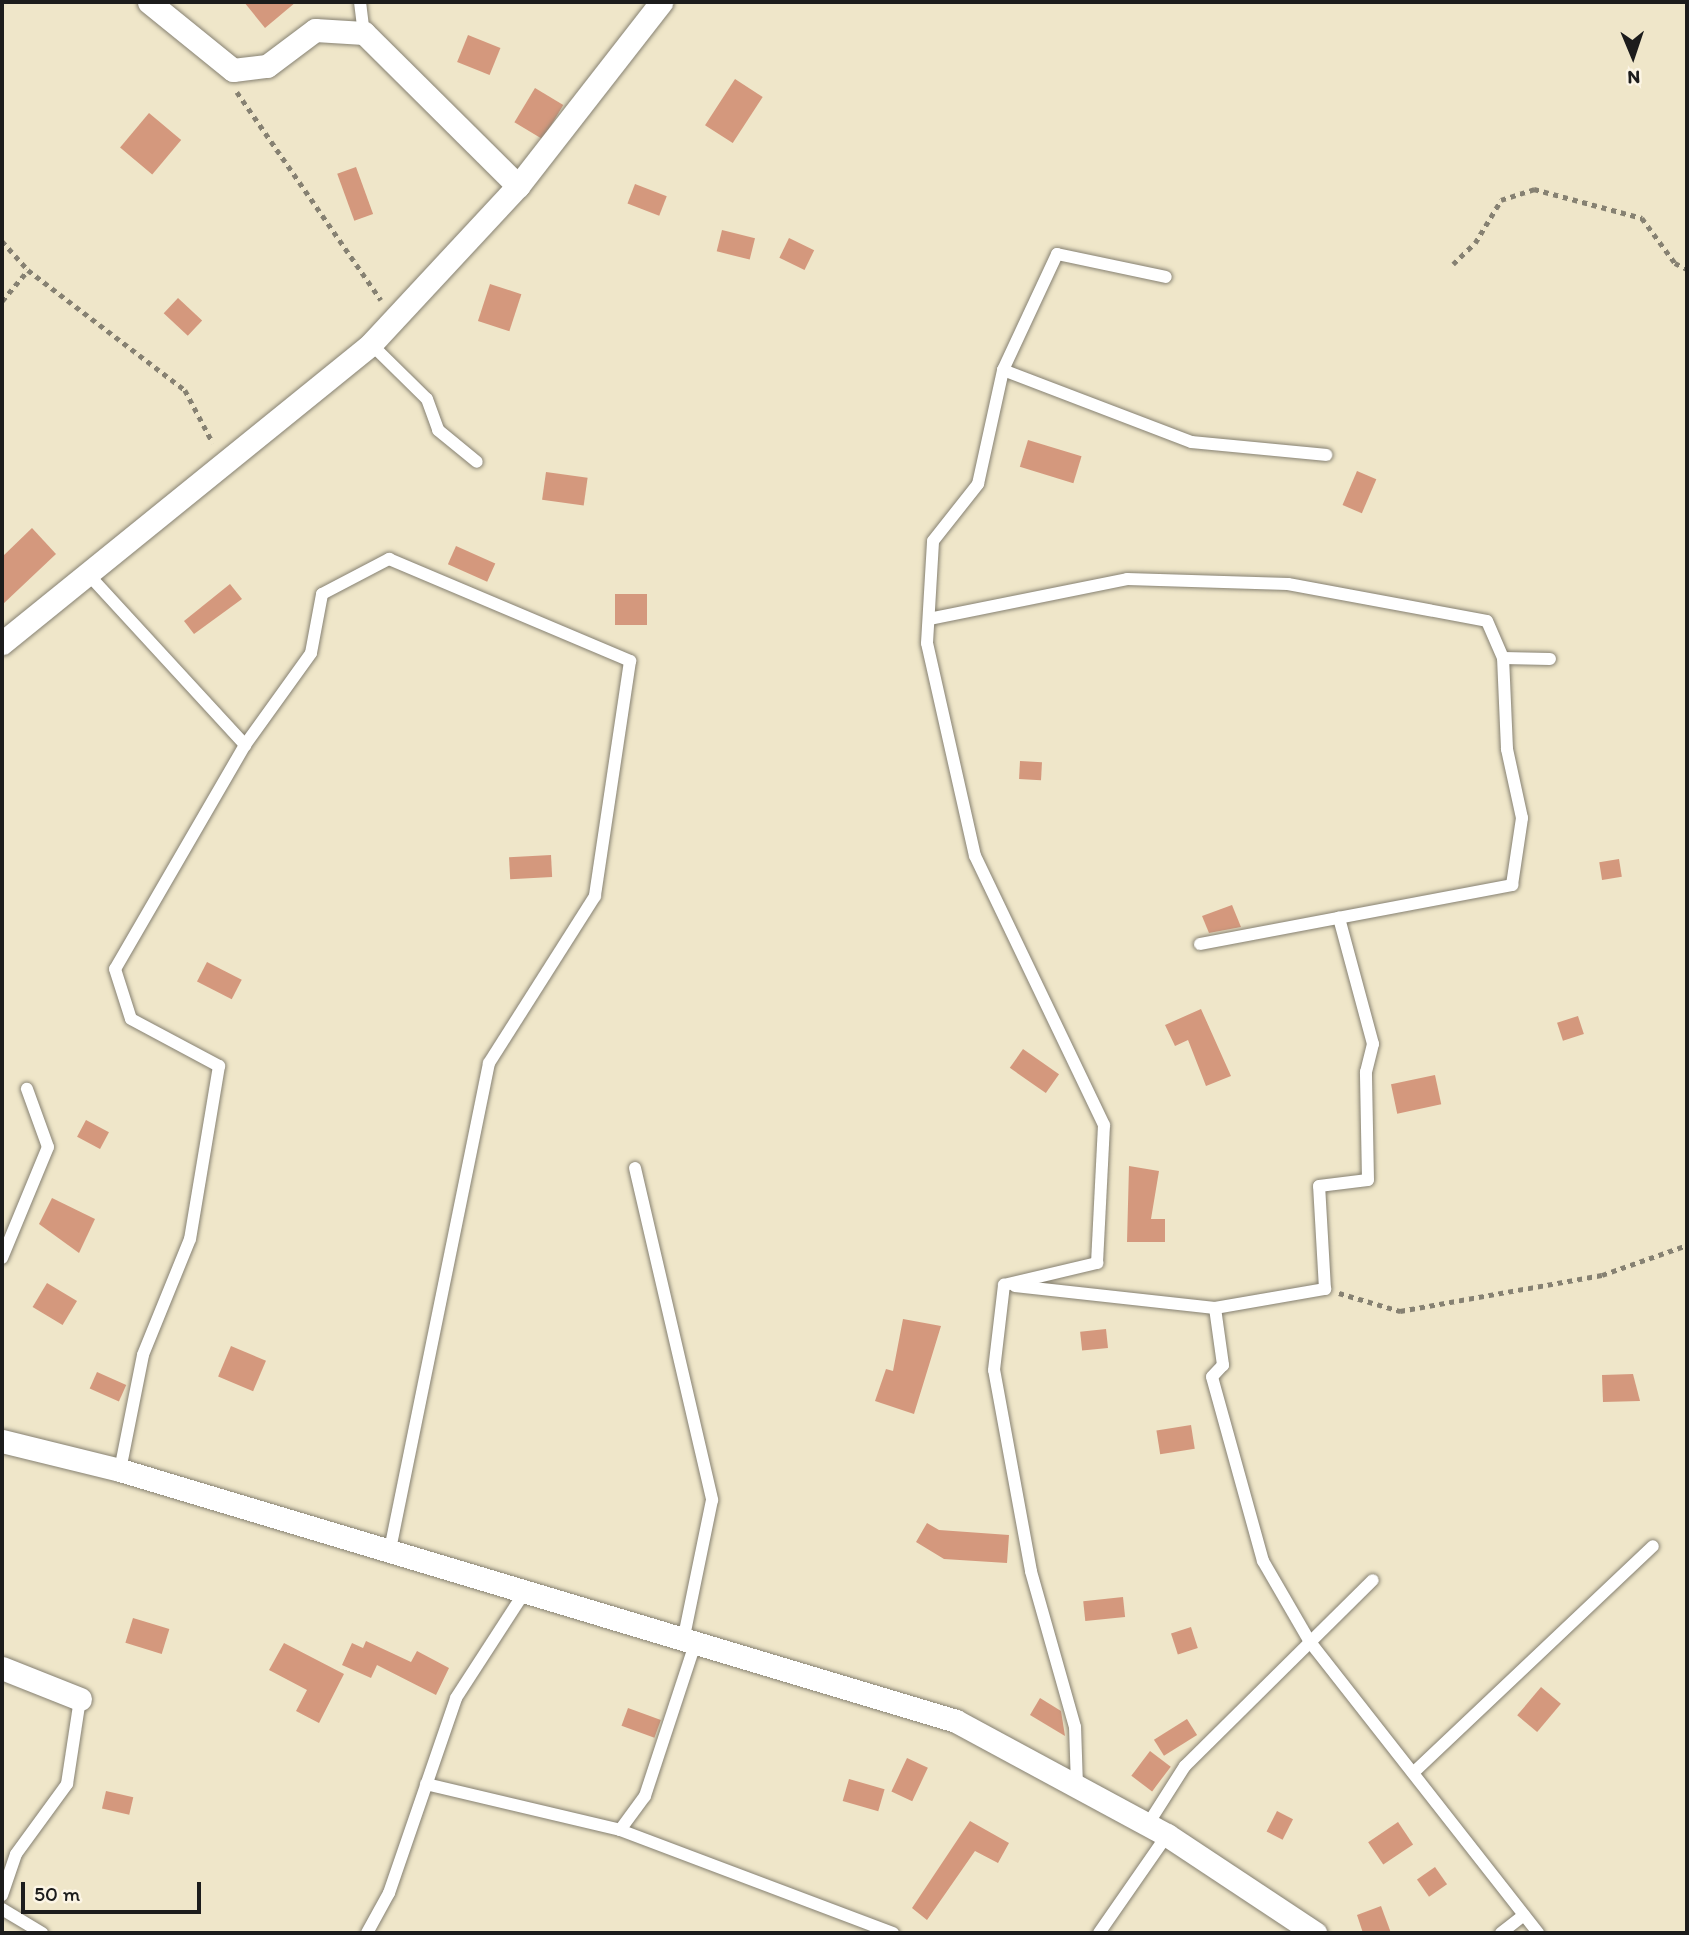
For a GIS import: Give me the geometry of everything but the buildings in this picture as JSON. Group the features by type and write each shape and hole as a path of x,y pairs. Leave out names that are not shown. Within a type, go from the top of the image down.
{"street":[{"path":"149,2 233,70 267,66 315,30 364,33 518,187"},
{"path":"2,643 223,461 371,344 393,317 518,187 662,2"},
{"path":"2,1441 120,1470 956,1721 1157,1830 1315,1933"},
{"path":"2,1668 80,1699"}],"lane":[{"path":"360,2 364,33"},
{"path":"1004,1285 1097,1263 1104,1125 975,856 927,643 933,541 978,484 1003,370 1057,254 1166,277"},
{"path":"371,344 427,399 438,430 477,463"},
{"path":"1003,370 1192,442 1326,455"},
{"path":"120,1470 143,1355 190,1239 219,1066 131,1019 114,969 245,745 312,653 322,594 389,559 630,661 595,896 489,1063 390,1551"},
{"path":"87,573 245,745"},
{"path":"929,619 1127,579 1288,584 1487,621 1503,659 1507,750 1522,818 1513,885 1200,944"},
{"path":"1503,659 1550,659"},
{"path":"1004,1285 1215,1308 1325,1289 1320,1186 1368,1180 1366,1072 1373,1044 1339,918"},
{"path":"2,1258 48,1147 27,1089"},
{"path":"620,1830 645,1796 689,1642 712,1500 635,1168"},
{"path":"1004,1285 994,1370 1031,1571 1075,1727 1077,1786"},
{"path":"1215,1308 1223,1365 1212,1377 1263,1561 1310,1642 1538,1933"},
{"path":"1413,1773 1653,1546"},
{"path":"1099,1933 1157,1830 1185,1766 1373,1580"},
{"path":"367,1933 388,1893 456,1698 526,1590"},
{"path":"2,1895 16,1854 67,1784 80,1699"},
{"path":"426,1784 620,1830 893,1933"},
{"path":"2,1909 41,1933"},
{"path":"1500,1933 1524,1915"}],"path":[{"path":"233,70 240,102 393,317"},
{"path":"1453,264 1475,243 1501,200 1534,189 1642,218 1675,263 1687,269"},
{"path":"2,241 28,270 185,390 223,461"},
{"path":"2,301 28,270"},
{"path":"1325,1289 1400,1311 1602,1275 1687,1245"}]}
